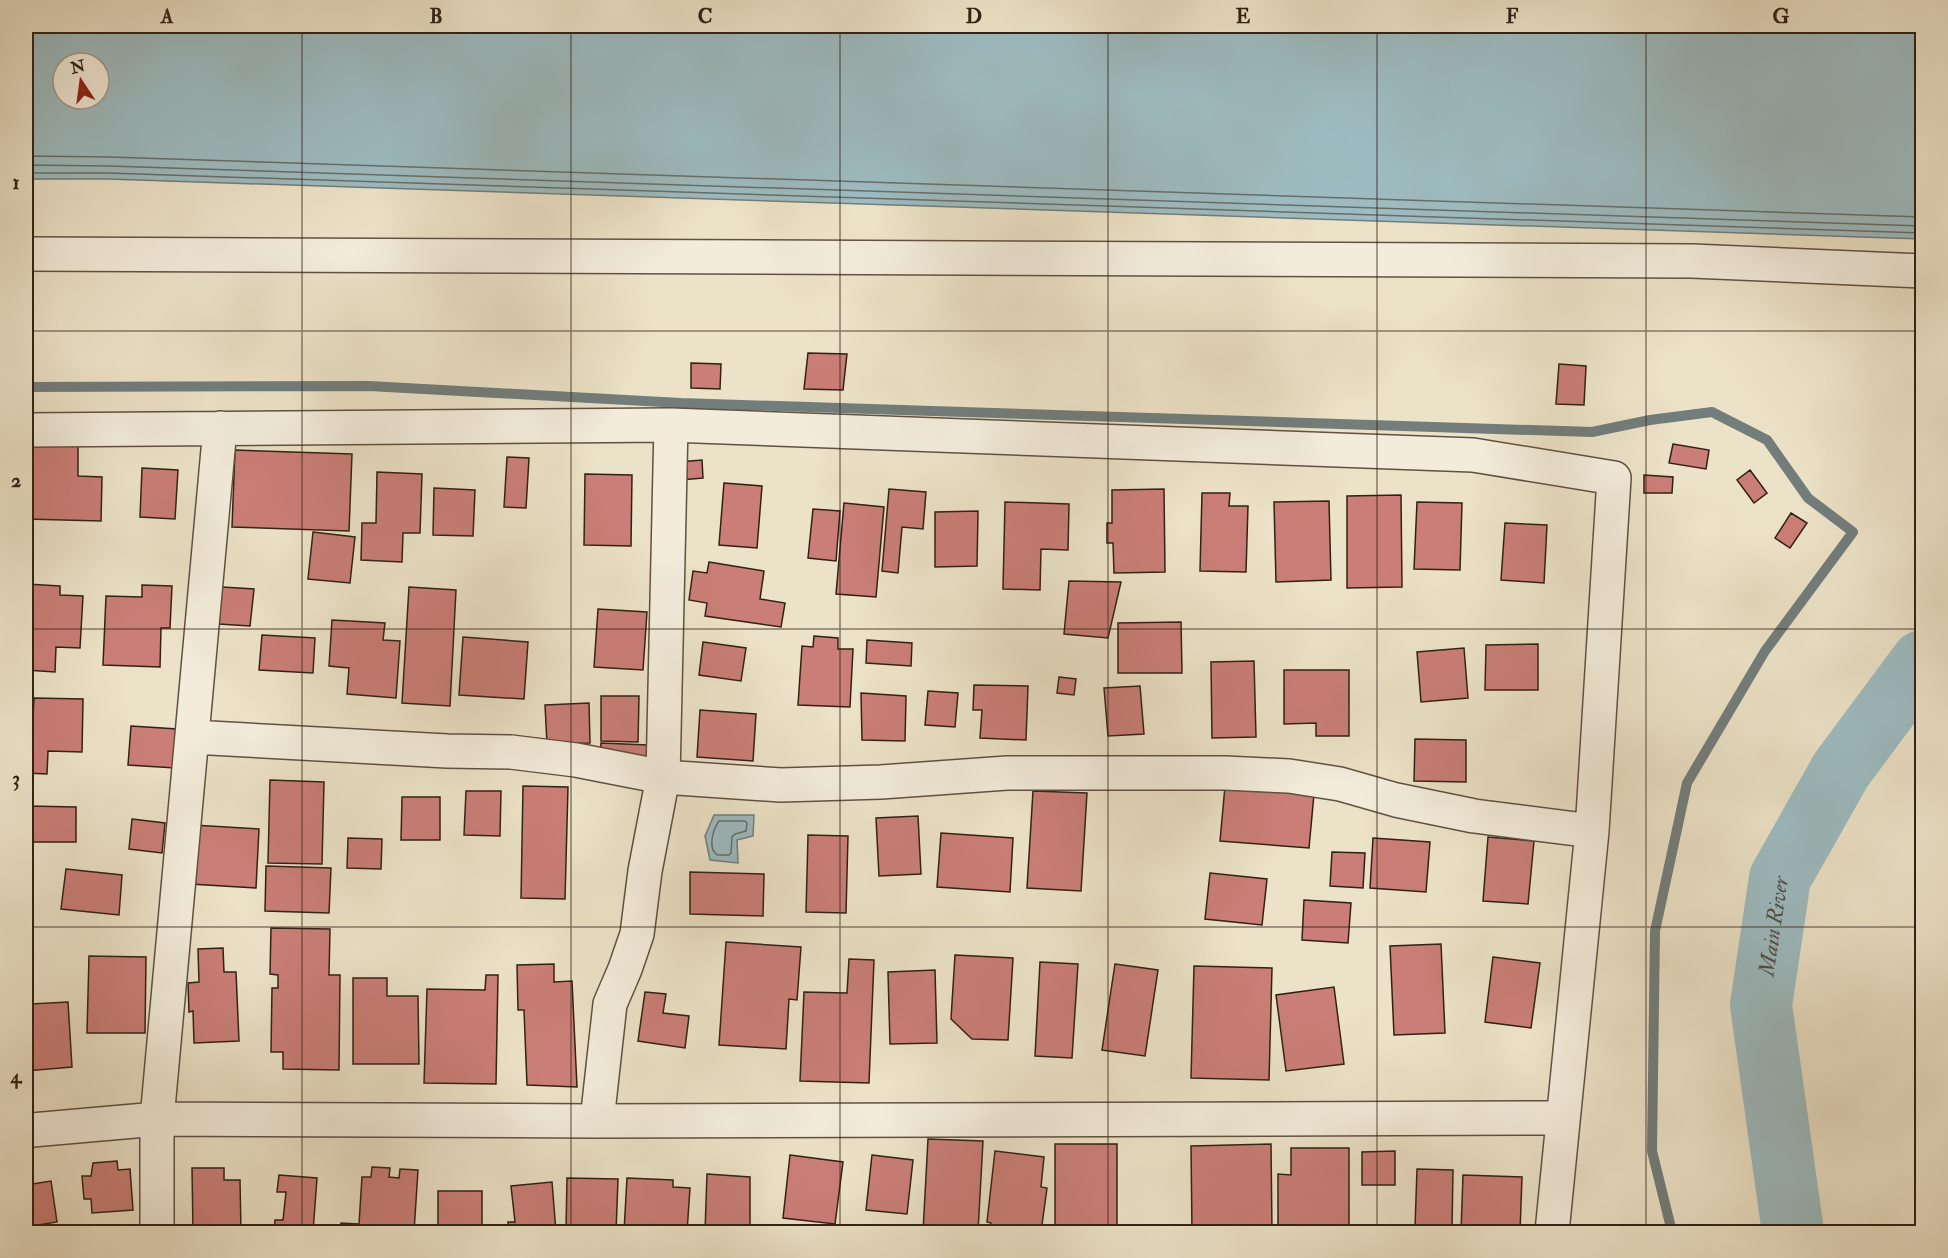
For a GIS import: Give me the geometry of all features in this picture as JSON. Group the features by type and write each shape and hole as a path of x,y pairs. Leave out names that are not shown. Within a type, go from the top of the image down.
{"street":[{"path":"26,254 1692,261 1923,271"},
{"path":"597,1120 610,1004 625,969 636,934 645,871 663,777 671,425"},
{"path":"26,430 671,425 1473,455 1614,478 1592,831 1552,1233"},
{"path":"156,1233 157,1119 220,428"},
{"path":"192,737 447,751 511,752 576,760 663,777 780,785 882,782 1007,773 1225,773 1289,776 1340,784 1396,800 1474,816 1592,831"},
{"path":"26,1132 157,1119 1563,1118"}],"water":[{"path":"26,26 1922,26 1922,239 108,179 26,179"},
{"path":"714,815 754,815 753,836 737,840 738,863 710,860 705,836"}],"building":[{"path":"808,353 847,354 843,390 804,389"},
{"path":"691,363 721,364 720,389 691,388"},
{"path":"1559,364 1586,366 1584,405 1556,404"},
{"path":"26,438 78,440 78,476 102,477 101,521 26,519"},
{"path":"1673,444 1709,450 1706,469 1669,463"},
{"path":"235,450 352,454 349,531 232,527"},
{"path":"507,457 529,458 526,508 504,507"},
{"path":"702,460 703,478 680,480 678,462"},
{"path":"142,468 178,470 175,519 140,517"},
{"path":"1750,470 1767,493 1754,503 1737,480"},
{"path":"377,472 422,474 420,533 403,533 402,562 361,560 362,523 376,523"},
{"path":"585,474 632,475 631,546 584,545"},
{"path":"1644,475 1673,477 1672,493 1644,493"},
{"path":"724,483 762,486 757,548 719,545"},
{"path":"434,488 475,490 473,536 433,535"},
{"path":"889,489 926,492 923,529 902,527 898,573 882,571"},
{"path":"1164,489 1165,572 1114,573 1113,543 1107,543 1107,523 1112,523 1112,490"},
{"path":"1202,493 1230,493 1229,506 1248,506 1246,572 1200,571"},
{"path":"1401,495 1402,587 1347,588 1347,496"},
{"path":"1329,501 1331,580 1276,582 1274,502"},
{"path":"1005,502 1069,504 1068,550 1041,549 1040,590 1003,589"},
{"path":"1417,502 1462,503 1460,570 1414,569"},
{"path":"844,503 884,507 876,597 836,594"},
{"path":"813,509 840,511 836,561 808,558"},
{"path":"978,511 977,566 935,567 935,512"},
{"path":"1791,513 1807,523 1790,548 1775,538"},
{"path":"1505,523 1547,525 1544,583 1501,580"},
{"path":"313,532 355,537 350,583 308,579"},
{"path":"709,562 764,571 760,599 785,603 781,627 705,616 707,603 689,600 693,571 707,573"},
{"path":"1069,581 1121,582 1108,638 1064,634"},
{"path":"26,584 60,586 60,595 83,596 80,648 56,647 55,672 26,670"},
{"path":"142,585 172,586 170,628 161,628 160,667 103,665 106,596 142,597"},
{"path":"222,587 254,589 250,626 219,624"},
{"path":"409,587 456,590 450,706 402,703"},
{"path":"598,609 647,612 643,670 594,667"},
{"path":"332,620 385,623 383,640 400,641 396,698 347,694 349,668 329,666"},
{"path":"1181,622 1182,673 1118,673 1118,623"},
{"path":"262,635 315,638 313,673 259,670"},
{"path":"814,636 838,638 838,649 853,649 850,707 798,705 802,646 813,647"},
{"path":"463,637 528,642 524,699 459,695"},
{"path":"867,640 912,643 911,666 866,663"},
{"path":"703,642 746,648 741,681 699,675"},
{"path":"1538,644 1538,690 1485,690 1486,645"},
{"path":"1464,648 1468,698 1421,702 1417,652"},
{"path":"1254,661 1256,737 1212,738 1211,662"},
{"path":"1284,670 1349,670 1349,736 1316,736 1316,723 1284,724"},
{"path":"1059,677 1076,679 1074,695 1057,693"},
{"path":"974,685 1028,686 1026,740 980,738 982,710 973,710"},
{"path":"1140,686 1144,734 1108,736 1104,688"},
{"path":"928,691 958,693 955,727 925,725"},
{"path":"861,693 906,696 905,741 862,740"},
{"path":"601,696 639,696 638,742 601,741"},
{"path":"34,698 83,699 82,752 48,751 47,774 26,773 26,717 33,717"},
{"path":"589,703 590,743 547,744 545,705"},
{"path":"700,710 756,714 753,761 697,757"},
{"path":"131,726 177,729 175,768 128,765"},
{"path":"1415,739 1466,740 1466,782 1414,781"},
{"path":"601,743 648,745 648,761 600,760"},
{"path":"270,780 324,782 322,864 268,863"},
{"path":"523,786 568,787 565,899 521,898"},
{"path":"1225,786 1314,794 1309,848 1220,841"},
{"path":"466,791 501,791 500,836 464,835"},
{"path":"1033,791 1087,793 1081,891 1027,888"},
{"path":"402,797 440,797 440,840 401,840"},
{"path":"27,806 76,807 76,842 27,842"},
{"path":"918,816 921,874 879,876 876,818"},
{"path":"132,819 165,823 162,853 129,849"},
{"path":"193,825 259,829 256,888 190,884"},
{"path":"941,833 1013,838 1010,892 937,887"},
{"path":"808,835 848,836 846,913 806,912"},
{"path":"1488,837 1534,841 1528,904 1483,901"},
{"path":"348,838 382,839 381,869 347,868"},
{"path":"1373,838 1430,842 1426,892 1370,888"},
{"path":"1332,852 1365,853 1363,888 1330,886"},
{"path":"266,866 331,868 329,913 265,911"},
{"path":"66,869 122,875 119,915 61,909"},
{"path":"690,872 764,874 763,916 690,914"},
{"path":"1210,873 1267,879 1262,925 1205,919"},
{"path":"1304,900 1351,903 1348,943 1302,940"},
{"path":"271,928 330,929 329,975 340,975 339,1070 283,1069 283,1052 271,1052 272,988 278,988 278,975 270,974"},
{"path":"726,942 801,947 797,1000 789,999 786,1049 719,1045"},
{"path":"1441,944 1445,1033 1394,1035 1390,946"},
{"path":"223,948 224,972 236,972 239,1041 194,1043 193,1011 189,1012 188,983 199,982 198,949"},
{"path":"955,955 1013,958 1008,1040 972,1039 951,1019"},
{"path":"89,956 146,957 145,1033 87,1033"},
{"path":"1493,957 1540,963 1531,1028 1485,1022"},
{"path":"849,959 874,960 869,1083 800,1081 804,992 847,993"},
{"path":"1040,962 1078,964 1072,1058 1035,1056"},
{"path":"554,964 554,982 572,981 577,1087 527,1085 524,1010 518,1010 517,965"},
{"path":"1115,964 1158,970 1145,1056 1102,1050"},
{"path":"1194,966 1272,968 1269,1080 1191,1078"},
{"path":"935,970 937,1043 890,1044 888,972"},
{"path":"486,975 498,975 496,1084 424,1083 427,989 485,990"},
{"path":"353,978 387,978 387,996 418,996 419,1064 353,1064"},
{"path":"1334,987 1344,1064 1286,1071 1276,995"},
{"path":"26,991 30,991 31,1004 68,1002 72,1067 26,1071"},
{"path":"645,992 666,994 663,1013 689,1016 685,1048 638,1041"},
{"path":"928,1139 983,1141 978,1232 923,1232"},
{"path":"1055,1144 1117,1144 1117,1232 1055,1232"},
{"path":"1271,1144 1272,1232 1192,1232 1191,1146"},
{"path":"1291,1148 1349,1148 1349,1232 1278,1232 1278,1174 1291,1175"},
{"path":"995,1151 1044,1157 1041,1187 1047,1188 1041,1232 990,1232 991,1223 987,1222"},
{"path":"1395,1151 1395,1185 1362,1185 1362,1152"},
{"path":"790,1155 843,1162 835,1224 783,1218"},
{"path":"872,1155 913,1160 907,1214 866,1210"},
{"path":"117,1161 118,1170 130,1169 133,1210 92,1213 91,1199 84,1199 82,1176 91,1176 93,1163"},
{"path":"372,1167 390,1168 389,1177 399,1178 400,1169 418,1170 414,1232 340,1232 341,1223 359,1224 362,1177 371,1177"},
{"path":"192,1168 224,1168 224,1180 240,1180 241,1232 193,1232"},
{"path":"1417,1169 1453,1170 1452,1228 1415,1228"},
{"path":"707,1174 750,1177 750,1232 705,1232"},
{"path":"279,1175 317,1178 313,1232 274,1232 275,1220 283,1220 286,1192 277,1192"},
{"path":"1463,1175 1522,1177 1520,1232 1461,1232"},
{"path":"567,1178 618,1179 616,1232 566,1230"},
{"path":"627,1178 673,1180 673,1187 690,1188 687,1232 624,1232"},
{"path":"51,1181 57,1222 26,1227 26,1185"},
{"path":"552,1182 556,1232 509,1232 508,1222 515,1222 511,1186"},
{"path":"438,1191 482,1191 482,1232 438,1232"}],"waterway":[{"path":"26,387 369,386 681,403 1592,432 1650,420 1712,412 1767,440 1808,498 1853,532 1765,651 1687,783 1655,931 1652,1151 1672,1232"},
{"name":"Main River","path":"1793,1232 1761,1005 1780,878 1841,770 1922,661"}]}
